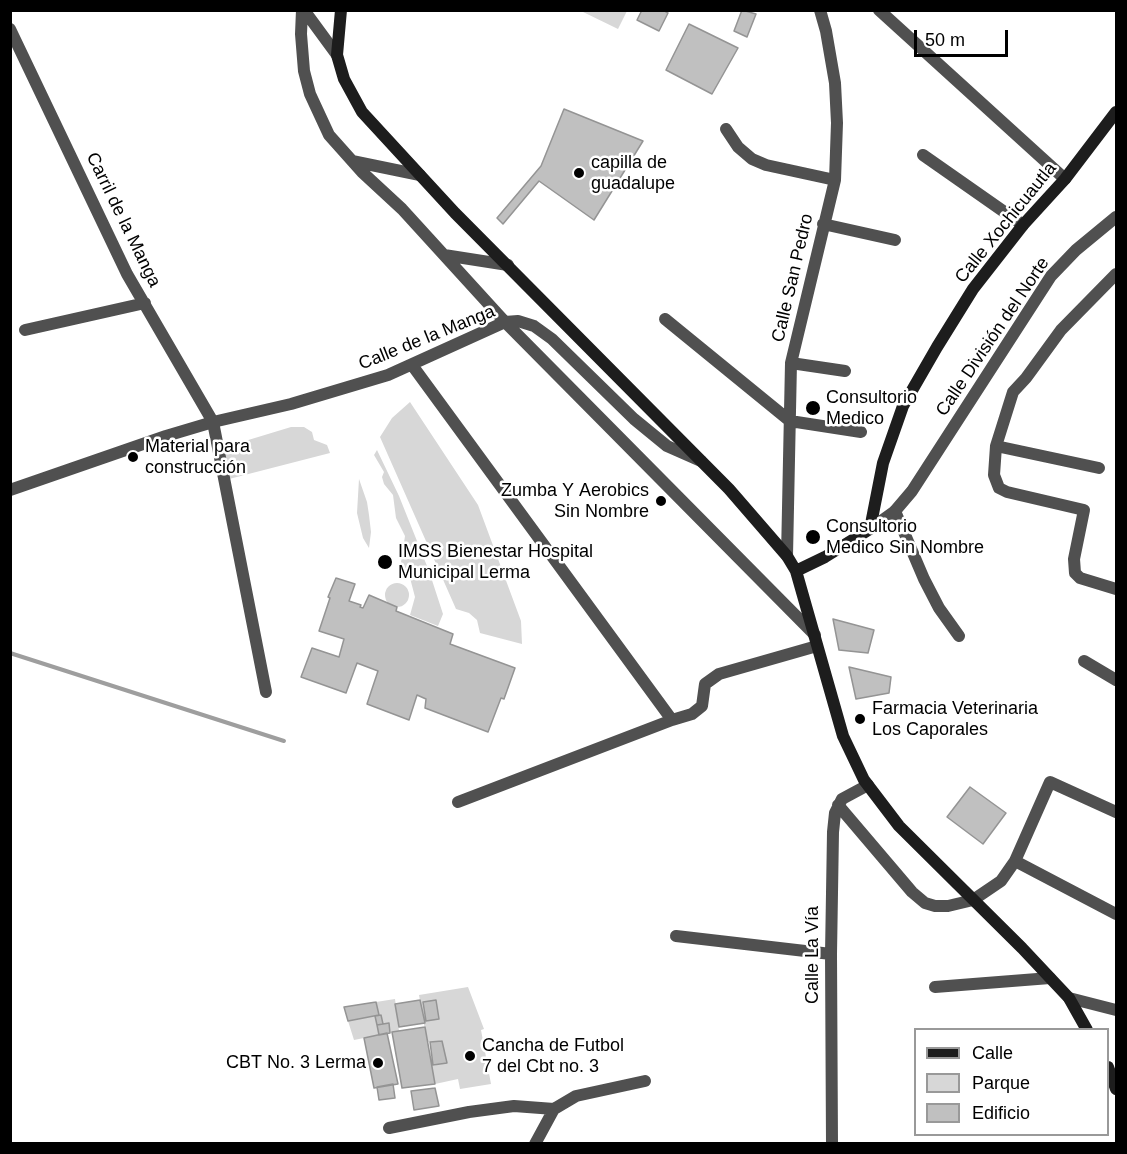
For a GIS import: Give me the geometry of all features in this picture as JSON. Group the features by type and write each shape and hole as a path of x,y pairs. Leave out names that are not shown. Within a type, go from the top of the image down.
{"main road":[{"path":"341,10 337,55 344,79 362,112 420,175 729,489 787,556 796,571 843,736 868,785 898,826 1022,948 1069,998 1086,1028"},
{"name":"Calle Xochicuautla","path":"870,529 883,463 903,406 937,346 974,289 1023,225 1065,180 1116,111"},
{"name":"Calle División del Norte","path":"796,571 825,557 870,529"},
{"path":"1109,1072 1116,1089"}],"street":[{"path":"303,10 337,55"},
{"path":"303,10 301,34 304,71 310,94 329,135 352,161 402,209 505,322 519,321 534,326 552,339 634,418 667,446 701,461"},
{"name":"Calle San Pedro","path":"787,556 792,363 834,180 837,123 835,83 820,10"},
{"path":"879,10 1065,180"},
{"name":"Carril de la Manga","path":"10,29 127,274 213,422 266,692"},
{"path":"726,129 738,147 752,159 766,165 834,180"},
{"path":"923,155 1023,225"},
{"path":"352,161 420,175"},
{"name":"Calle División del Norte","path":"870,529 895,511 912,491 1051,276 1076,250 1116,217"},
{"path":"823,224 895,240"},
{"path":"444,255 508,265"},
{"path":"1116,274 1060,330 1013,393 996,446 994,475 999,488 1025,497 1084,510 1074,559 1076,573 1080,578 1116,589"},
{"path":"25,330 145,303"},
{"path":"665,319 790,421 861,432"},
{"name":"Calle de la Manga","path":"10,490 166,436 367,382 412,365 468,337 505,322 816,640"},
{"path":"792,363 845,371"},
{"path":"412,365 672,720"},
{"path":"996,446 1099,468"},
{"path":"895,511 924,579 939,608 959,636"},
{"path":"458,802 692,714 702,706 705,684 720,674 816,640"},
{"path":"1084,661 1116,680"},
{"path":"868,785 842,799 838,805 912,892 925,903 935,906 948,906 973,900 1001,881 1015,861 1050,782 1116,812"},
{"name":"Calle La Vía","path":"832,1143 833,832 838,805"},
{"path":"1015,861 1116,914"},
{"path":"676,936 831,954"},
{"path":"935,987 1050,978"},
{"path":"1069,998 1116,1010"},
{"path":"535,1143 554,1109 576,1096 645,1081"},
{"path":"389,1128 514,1106 554,1109"}],"green space":[{"path":"581,11 627,11 618,29"},
{"path":"410,402 478,505 521,621 522,644 480,633 477,620 469,613 456,609 380,437 392,418"},
{"path":"291,427 304,427 312,432 314,440 327,445 330,453 229,479 222,448"},
{"path":"377,450 399,496 429,571 443,614 438,626 410,615 415,597 410,578 401,562 405,536 396,518 393,495 384,484 382,477 384,472 374,455"},
{"path":"359,479 369,515 371,532 369,548 363,538 357,513"},
{"path":"397,583 405,587 409,595 405,603 397,607 389,603 385,595 389,587"},
{"path":"468,987 484,1029 481,1030 491,1084 460,1089 458,1079 435,1084 431,1066 447,1063 442,1041 427,1042 419,995"},
{"path":"395,999 399,1031 390,1033 389,1024 383,1024 376,1002"},
{"path":"375,1016 379,1035 354,1040 348,1021"}],"building":[{"path":"642,10 663,10 668,13 659,31 637,20"},
{"path":"742,10 756,14 747,37 734,31"},
{"path":"689,24 738,48 712,94 666,70"},
{"name":"capilla de guadalupe","path":"564,109 643,141 594,220 539,181 503,224 497,218 541,166"},
{"name":"IMSS Bienestar Hospital Municipal Lerma","path":"336,578 355,584 349,601 361,605 360,607 363,608 369,595 397,607 396,611 453,634 450,644 515,668 504,699 501,698 488,732 425,708 426,699 417,695 409,720 367,704 378,671 357,663 346,693 301,677 312,648 339,657 344,639 319,631 330,598 328,597"},
{"path":"833,619 874,630 868,653 839,650"},
{"path":"849,667 891,677 889,693 856,699"},
{"path":"970,787 1006,813 983,844 947,817"},
{"path":"420,1000 425,1023 399,1027 395,1004"},
{"path":"436,1000 439,1019 426,1021 423,1002"},
{"path":"376,1002 379,1015 348,1021 344,1007"},
{"path":"381,1015 383,1024 377,1025 375,1016"},
{"path":"389,1023 390,1033 379,1035 377,1025"},
{"path":"425,1027 435,1084 402,1088 392,1032"},
{"path":"387,1033 398,1084 374,1088 364,1038"},
{"path":"442,1041 447,1063 433,1065 430,1042"},
{"path":"393,1084 395,1098 379,1100 377,1087"},
{"path":"435,1088 439,1106 414,1110 411,1091"}],"waterway":[{"path":"10,653 284,741"}],"place":[{"name":"capilla de guadalupe","path":"579,173"},
{"name":"Consultorio Medico","path":"813,408"},
{"name":"Material para construcción","path":"133,457"},
{"name":"Zumba Y Aerobics Sin Nombre","path":"661,501"},
{"name":"Consultorio Medico Sin Nombre","path":"813,537"},
{"name":"IMSS Bienestar Hospital Municipal Lerma","path":"385,562"},
{"name":"Farmacia Veterinaria Los Caporales","path":"860,719"},
{"name":"Cancha de Futbol 7 del Cbt no. 3","path":"470,1056"},
{"name":"CBT No. 3 Lerma","path":"378,1063"}]}
